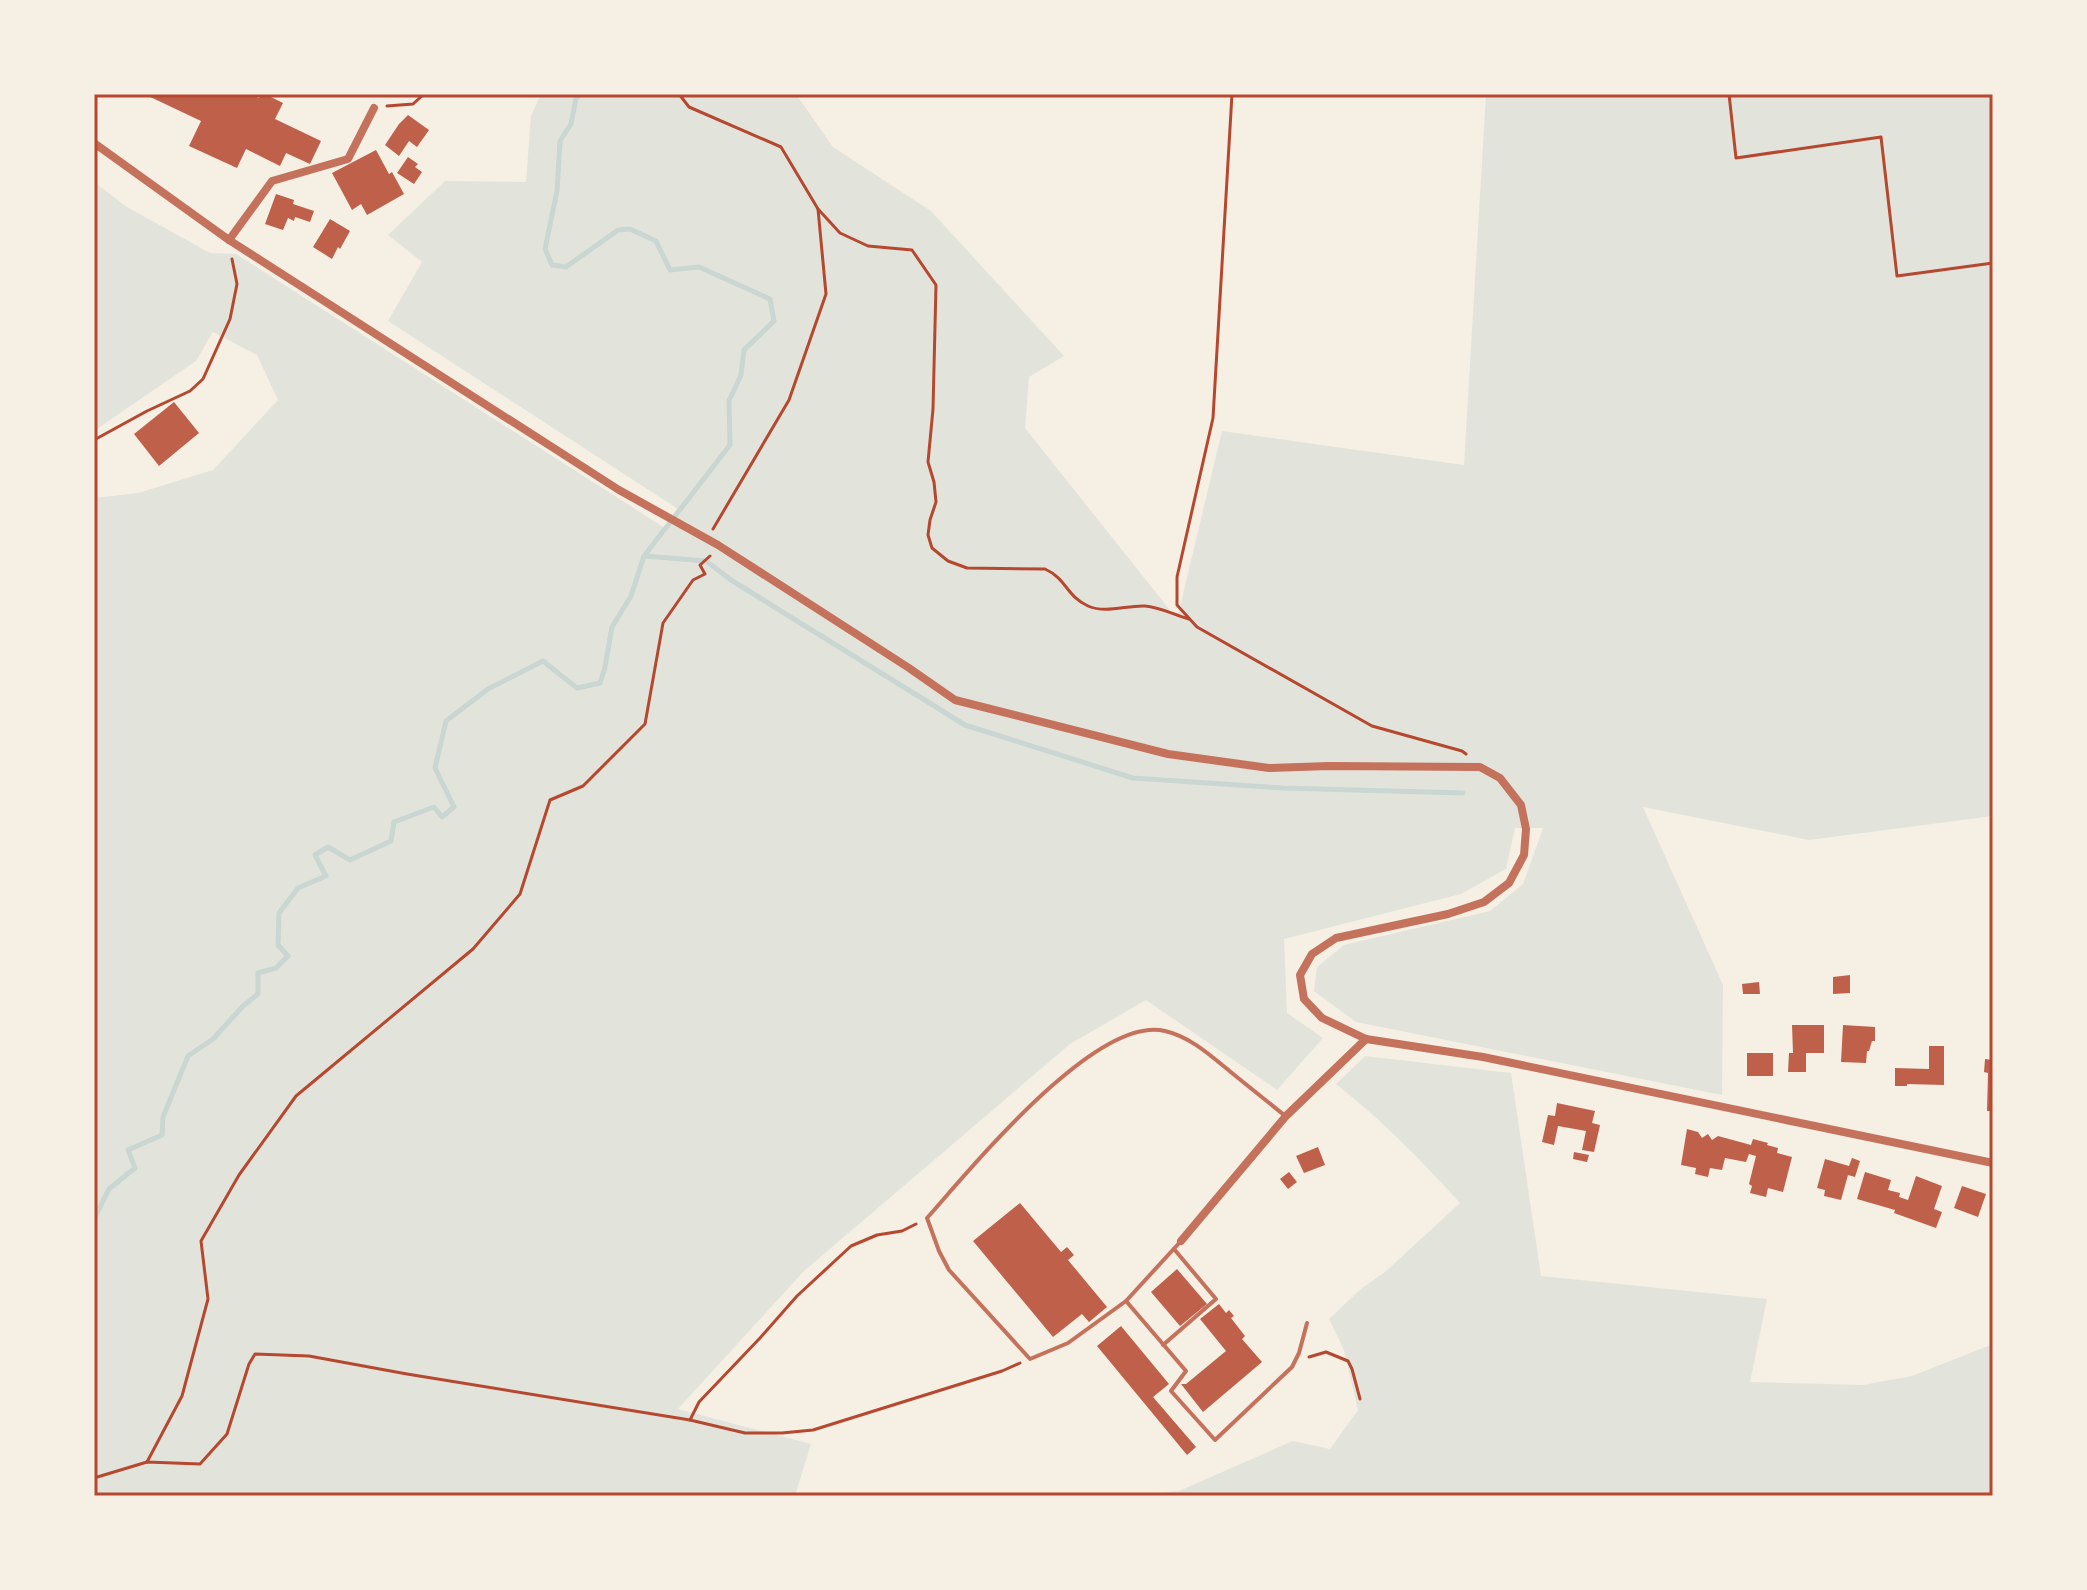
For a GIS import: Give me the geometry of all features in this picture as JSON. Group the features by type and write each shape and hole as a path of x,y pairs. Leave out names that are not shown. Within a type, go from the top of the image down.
{"street":[{"path":"229,240 272,181 348,159 374,108"},
{"path":"94,143 229,240 619,490 707,539 955,700 1168,754 1269,768 1480,767 1500,778 1521,805 1526,829 1524,855 1509,883 1484,902 1448,914 1336,938 1312,954 1300,975 1304,999 1322,1018 1366,1039 1483,1057 1993,1163"},
{"path":"1181,1241 1286,1116 1366,1039"}],"lane":[{"path":"1181,1241 1126,1301 1068,1343 1030,1359 949,1270 927,1218 997,1140 1074,1067 1118,1038 1143,1030 1164,1030 1193,1042 1286,1116"},
{"path":"1163,1345 1216,1299 1174,1249"},
{"path":"1126,1301 1186,1371 1171,1391 1215,1440 1292,1367 1307,1323"}],"path":[{"path":"374,108 413,104 424,94"},
{"path":"679,94 689,107 781,147 818,209 840,233 868,246 912,250 936,285 933,409 928,462 936,502 928,535 932,548 948,561 967,568 1045,569 1055,573 1070,595 1087,606 1120,609 1145,606 1190,619"},
{"path":"1232,94 1213,418 1177,577 1177,605 1197,627 1372,726 1462,751 1480,767"},
{"path":"1729,94 1736,158 1881,137 1897,276 1993,263"},
{"path":"707,539 789,400 821,309 826,294 818,209"},
{"path":"94,440 190,391 203,379 230,319 237,284 229,240"},
{"path":"147,1462 182,1396 208,1299 201,1241 239,1175 296,1096 473,949 520,894 550,800 583,786 645,724 663,623 693,580 705,574 700,565 706,561"},
{"path":"690,1420 699,1402 797,1296 851,1246 877,1235 902,1231 927,1218"},
{"path":"1292,1367 1326,1352 1348,1361 1360,1399"},
{"path":"94,1478 147,1462 200,1464 227,1434 255,1354 309,1356 690,1420 745,1433 813,1430 1002,1371 1030,1359"}],"shaded area":[{"path":"541,94 796,94 833,147 931,211 1064,356 1029,377 1025,428 1177,619 1222,431 1464,465 1486,94 1993,94 1993,816 1809,840 1643,807 1723,985 1722,1095 1356,1022 1314,991 1317,967 1344,945 1490,911 1523,884 1543,828 1515,828 1506,869 1461,894 1284,939 1287,1013 1323,1038 1277,1090 1146,1000 1070,1044 804,1271 678,1409 811,1444 795,1496 94,1496 94,498 138,493 213,470 278,400 257,355 213,332 196,361 94,431 94,182 127,207 210,253 236,254 665,528 678,509 388,321 422,262 388,235 445,181 526,182 531,116"},
{"path":"1365,1056 1511,1073 1541,1276 1767,1299 1750,1382 1863,1385 1912,1376 1988,1346 1993,1347 1993,1496 1127,1496 1179,1491 1293,1441 1330,1449 1358,1410 1344,1350 1329,1319 1460,1203 1401,1141 1336,1084"}],"building":[{"path":"144,94 250,94 259,98 265,94 283,103 275,119 321,141 310,164 286,153 280,166 246,149 237,168 189,146 201,121"},
{"path":"408,115 429,130 417,147 409,141 399,156 385,145"},
{"path":"376,150 404,194 367,215 361,204 352,210 332,173"},
{"path":"408,157 418,164 415,167 422,172 414,184 397,173"},
{"path":"276,194 314,211 310,222 288,218 283,230 265,224"},
{"path":"330,219 350,231 332,259 313,247"},
{"path":"174,402 199,433 159,466 134,434"},
{"path":"1850,975 1850,993 1833,994 1833,977"},
{"path":"1759,982 1760,994 1743,994 1742,984"},
{"path":"1792,1025 1824,1025 1824,1053 1806,1053 1806,1072 1788,1072 1789,1053 1793,1053"},
{"path":"1843,1025 1875,1027 1875,1041 1867,1051 1866,1063 1841,1062"},
{"path":"1929,1046 1944,1046 1944,1085 1895,1086 1895,1068 1929,1069"},
{"path":"1747,1053 1773,1053 1773,1076 1747,1076"},
{"path":"1985,1059 1993,1060 1993,1111 1987,1111 1988,1073 1984,1072"},
{"path":"1557,1103 1595,1111 1592,1123 1600,1125 1594,1152 1582,1150 1586,1131 1558,1126 1554,1145 1542,1142 1548,1115 1555,1116"},
{"path":"1687,1129 1698,1132 1702,1138 1708,1134 1712,1140 1718,1136 1751,1145 1753,1139 1768,1143 1778,1148 1777,1153 1792,1157 1783,1192 1768,1188 1766,1197 1750,1193 1752,1186 1749,1184 1756,1156 1749,1154 1746,1162 1725,1158 1722,1170 1710,1168 1708,1177 1695,1174 1696,1168 1681,1165"},
{"path":"1318,1147 1325,1165 1304,1173 1296,1156"},
{"path":"1574,1152 1589,1155 1587,1162 1573,1159"},
{"path":"1852,1158 1860,1161 1855,1177 1848,1175 1841,1200 1824,1196 1825,1190 1817,1188 1825,1159 1849,1166"},
{"path":"1289,1172 1297,1182 1288,1189 1280,1179"},
{"path":"1865,1172 1891,1180 1888,1190 1900,1193 1899,1197 1908,1200 1916,1176 1942,1186 1934,1209 1942,1212 1936,1228 1894,1213 1895,1210 1857,1199"},
{"path":"1962,1186 1986,1194 1978,1217 1954,1208"},
{"path":"1020,1203 1061,1252 1067,1247 1074,1255 1068,1260 1107,1307 1089,1322 1082,1314 1053,1337 973,1241"},
{"path":"1177,1269 1207,1304 1180,1326 1151,1292"},
{"path":"1219,1304 1226,1313 1229,1310 1234,1316 1231,1318 1245,1336 1242,1339 1262,1362 1203,1412 1181,1384 1186,1384 1226,1351 1200,1319"},
{"path":"1121,1326 1169,1384 1153,1397 1196,1447 1187,1455 1097,1346"}],"waterway":[{"path":"94,1219 109,1189 135,1168 128,1150 162,1135 163,1117 188,1056 213,1039 258,994 258,973 276,968 288,956 278,945 279,913 298,888 326,876 315,855 328,847 350,860 391,841 394,822 434,807 442,817 454,807 435,768 446,721 488,689 543,661 577,688 600,683 612,627 631,596 644,556 730,445 729,401 741,375 744,350 774,321 770,299 699,267 670,270 656,241 630,229 618,230 566,267 552,265 545,249 557,191 560,141 571,124 580,94"},
{"path":"644,556 706,561 731,580 965,725 1133,778 1283,788 1463,793"}]}
